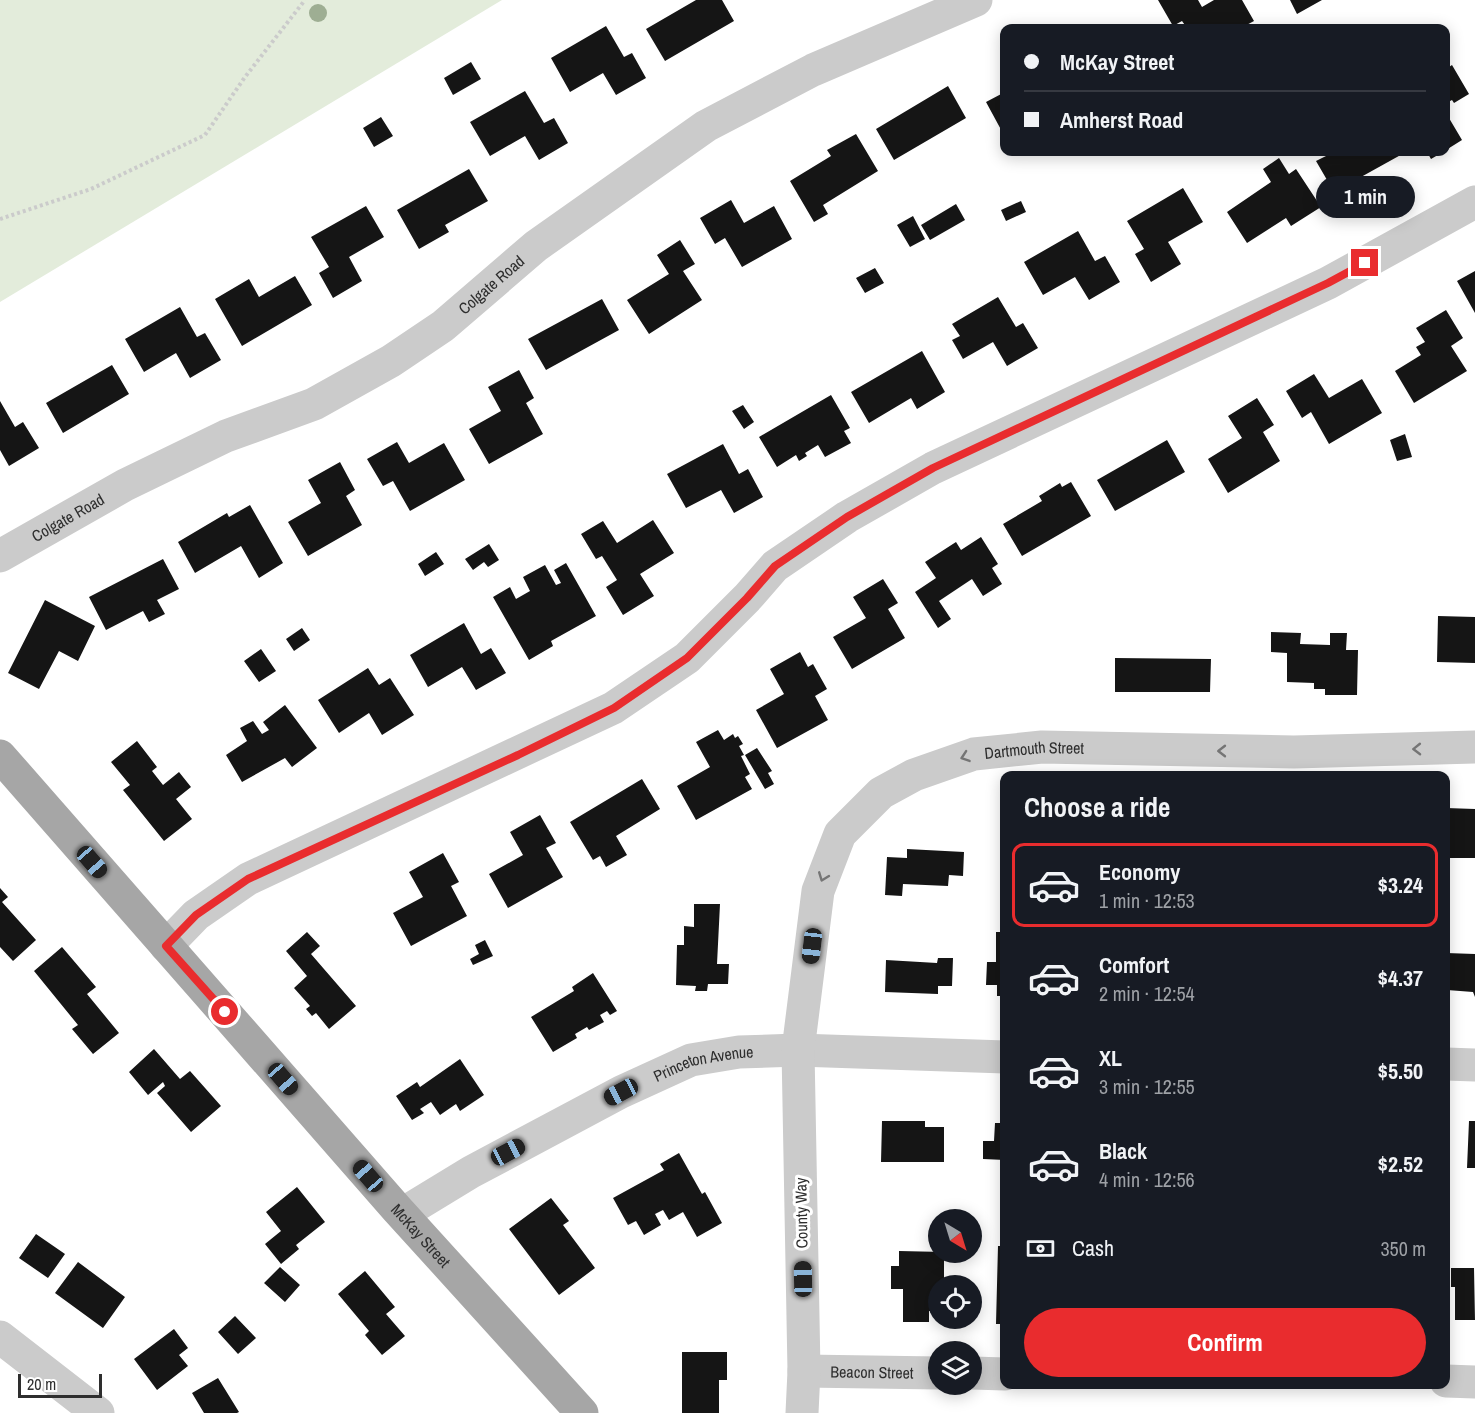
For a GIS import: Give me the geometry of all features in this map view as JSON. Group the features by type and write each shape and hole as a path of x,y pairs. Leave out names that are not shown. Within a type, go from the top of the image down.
{"main road":[{"name":"McKay Street","path":"0,756 402,1214 582,1413"}],"street":[{"name":"Colgate Road","path":"0,556 125,485 226,436 314,404 391,361 443,326 536,246 706,126 813,70 976,0"},
{"path":"166,946 196,915 248,879 518,755 614,708 687,658 747,598 775,566 847,517 933,468 1328,283 1475,202"},
{"name":"Dartmouth Street","path":"798,1050 818,891 840,834 881,793 914,775 974,754 1042,747 1282,752 1475,747"},
{"name":"Princeton Avenue","path":"402,1214 471,1172 611,1098 691,1060 739,1052 798,1050 1000,1057"},
{"name":"County Way","path":"798,1050 804,1371 802,1413"},
{"path":"1450,1064 1475,1065"},
{"path":"0,1337 98,1413"},
{"name":"Beacon Street","path":"804,1371 928,1373"},
{"path":"982,1373 1000,1374"},
{"path":"1450,1381 1475,1382"}],"path":[{"path":"0,219 91,189 205,135 245,77 305,0"}],"green space":[{"path":"0,0 502,0 0,302"}],"building":[{"path":"696,0 722,0 734,21 665,61 646,29"},
{"path":"1158,0 1198,0 1202,7 1214,0 1242,0 1254,21 1248,24 1184,24 1182,21 1172,24"},
{"path":"1290,0 1322,0 1297,14"},
{"path":"606,26 624,57 632,53 646,78 616,95 603,73 570,92 551,58"},
{"path":"471,62 481,79 453,95 444,78"},
{"path":"1452,65 1469,94 1454,103 1450,101 1450,66"},
{"path":"948,86 966,118 894,160 876,129"},
{"path":"525,91 544,123 554,118 568,143 539,160 525,136 490,156 470,122"},
{"path":"1000,95 1000,128 986,102"},
{"path":"381,117 393,136 374,147 363,128"},
{"path":"1450,120 1462,140 1450,148"},
{"path":"856,134 878,171 823,205 828,214 814,222 790,181 831,156 827,150"},
{"path":"1326,156 1399,156 1334,192 1316,161"},
{"path":"1279,158 1289,174 1296,169 1321,207 1291,226 1286,218 1247,243 1227,212 1271,182 1263,169"},
{"path":"469,169 488,201 445,225 449,232 419,249 397,210"},
{"path":"1183,188 1203,222 1168,242 1181,264 1151,282 1135,254 1144,249 1127,221"},
{"path":"731,200 744,223 774,206 792,239 742,267 725,238 715,244 700,218"},
{"path":"1021,201 1026,212 1006,221 1001,210"},
{"path":"956,204 965,220 930,240 921,225"},
{"path":"366,206 384,237 349,257 362,281 333,298 319,273 329,267 311,237"},
{"path":"913,216 925,239 910,247 897,225"},
{"path":"1078,231 1095,261 1105,256 1120,282 1089,300 1075,277 1043,295 1024,262"},
{"path":"680,240 695,264 683,271 702,300 649,334 627,300 669,274 657,255"},
{"path":"875,268 884,283 865,293 856,278"},
{"path":"1475,271 1475,313 1457,281"},
{"path":"295,276 312,305 242,346 215,299 249,279 259,297"},
{"path":"998,297 1016,327 1023,323 1038,348 1007,366 993,342 963,359 952,340 960,336 952,324"},
{"path":"602,299 619,330 546,370 528,339"},
{"path":"180,307 197,337 205,333 221,360 190,378 176,353 144,372 125,339"},
{"path":"1446,310 1463,338 1451,346 1467,371 1414,403 1395,371 1421,355 1416,347 1425,342 1416,328"},
{"path":"922,351 945,392 917,409 911,398 869,423 851,392"},
{"path":"112,365 129,394 63,433 46,403"},
{"path":"519,370 534,398 526,403 543,434 489,464 469,429 501,411 488,387"},
{"path":"1314,374 1329,398 1362,379 1382,413 1329,444 1311,412 1302,418 1286,391"},
{"path":"831,395 850,428 844,431 851,443 825,457 818,445 805,453 807,456 799,461 796,455 777,467 759,437"},
{"path":"1257,398 1274,425 1263,432 1280,461 1228,493 1208,459 1242,438 1228,416"},
{"path":"0,401 15,427 23,422 39,448 9,466 0,450"},
{"path":"743,405 754,422 744,429 732,411"},
{"path":"1405,434 1412,457 1397,461 1390,440"},
{"path":"1167,440 1185,472 1115,511 1097,480"},
{"path":"397,442 409,463 444,443 465,480 410,511 393,481 383,486 367,459"},
{"path":"723,444 739,474 748,469 763,497 734,513 721,490 686,508 667,474"},
{"path":"340,462 355,490 346,496 362,525 308,556 288,522 321,503 308,480"},
{"path":"1071,482 1091,516 1022,556 1003,524 1042,501 1039,496 1060,483 1062,487"},
{"path":"250,505 283,563 259,578 241,546 195,573 178,542 227,513 229,517"},
{"path":"653,520 674,553 640,574 654,596 623,615 606,587 617,580 602,556 596,559 581,534 603,521 617,543"},
{"path":"981,537 998,564 992,568 1002,584 983,596 972,579 939,601 951,619 938,628 915,592 936,578 925,562 956,542 961,550"},
{"path":"489,544 499,560 488,567 484,562 473,570 465,559"},
{"path":"436,552 444,564 425,576 418,564"},
{"path":"163,559 179,589 157,600 165,614 149,622 143,611 106,630 89,597"},
{"path":"566,563 596,616 551,641 553,646 529,660 493,597 510,587 516,599 530,591 523,577 545,565 556,585 561,583 554,570"},
{"path":"883,579 898,603 888,609 905,638 852,669 833,637 866,618 853,597"},
{"path":"45,600 95,626 78,661 59,651 39,689 8,673"},
{"path":"1438,616 1475,617 1475,663 1437,662"},
{"path":"464,623 481,654 491,648 506,673 476,690 462,667 428,687 410,655"},
{"path":"302,628 310,640 294,651 286,639"},
{"path":"1271,632 1301,633 1300,644 1330,645 1330,633 1347,633 1346,650 1358,650 1357,695 1325,695 1325,689 1314,689 1314,683 1287,682 1287,653 1271,652"},
{"path":"261,649 276,671 259,682 244,661"},
{"path":"800,652 808,667 813,664 827,689 815,696 828,720 777,748 756,710 784,694 770,669"},
{"path":"1115,658 1211,659 1210,692 1115,692"},
{"path":"368,668 379,685 390,678 414,715 382,735 369,713 339,733 318,700"},
{"path":"285,705 317,748 292,767 285,758 242,782 226,755 247,741 240,728 253,721 262,734 269,730 263,722"},
{"path":"718,730 724,740 733,734 735,738 738,736 743,744 739,746 744,755 741,756 750,774 745,777 752,789 696,820 677,786 710,767 696,742"},
{"path":"137,741 157,767 152,771 163,785 179,772 191,787 176,799 192,819 164,841 123,790 130,785 111,762"},
{"path":"757,748 772,771 768,773 774,784 765,789 745,755"},
{"path":"642,779 660,809 616,836 627,855 606,867 600,856 593,860 570,822"},
{"path":"1450,808 1475,809 1475,858 1450,858"},
{"path":"540,815 556,843 546,848 563,877 508,908 489,874 523,855 510,832"},
{"path":"907,849 964,852 963,876 949,875 948,886 903,884 902,896 885,895 887,857 907,858"},
{"path":"443,853 459,882 451,886 467,916 411,946 393,913 423,897 409,872"},
{"path":"0,888 8,897 2,902 36,940 13,961 0,947"},
{"path":"694,904 720,904 717,964 729,964 728,984 708,984 707,991 695,991 696,986 676,985 677,945 684,945 684,926 694,927"},
{"path":"307,932 320,946 311,954 356,1006 329,1029 316,1013 312,1016 306,1009 310,1006 294,988 307,976 286,951"},
{"path":"996,932 1000,932 1000,996 997,996 997,985 986,985 987,962 996,962"},
{"path":"485,940 493,956 473,965 470,959 479,954 475,945"},
{"path":"62,947 96,987 87,994 119,1033 93,1054 72,1029 78,1025 34,971"},
{"path":"1450,953 1475,954 1475,997 1473,992 1450,990"},
{"path":"938,958 953,958 952,986 938,986 938,994 885,992 886,960 937,963"},
{"path":"593,973 617,1011 610,1015 607,1011 600,1015 604,1022 589,1030 587,1027 575,1034 577,1038 553,1052 531,1017 574,991 572,987"},
{"path":"154,1049 180,1079 190,1071 221,1106 191,1132 157,1093 165,1086 163,1082 148,1095 129,1072"},
{"path":"460,1059 484,1095 460,1111 456,1104 440,1115 431,1102 420,1109 424,1113 412,1120 396,1096 417,1082 420,1087"},
{"path":"882,1121 925,1121 925,1127 944,1127 944,1162 881,1162"},
{"path":"1469,1121 1475,1121 1475,1168 1467,1168"},
{"path":"995,1123 1000,1123 1000,1160 983,1159 983,1141 994,1141"},
{"path":"679,1153 702,1194 705,1192 722,1223 697,1237 683,1212 669,1220 663,1210 655,1214 661,1225 644,1235 636,1221 628,1225 613,1198 664,1170 660,1164"},
{"path":"297,1187 325,1222 296,1245 299,1249 281,1264 265,1244 281,1231 266,1212"},
{"path":"551,1198 569,1221 563,1225 595,1268 559,1295 509,1229"},
{"path":"36,1234 65,1254 48,1278 19,1258"},
{"path":"998,1246 1000,1246 1000,1324 996,1324"},
{"path":"899,1251 928,1252 928,1263 944,1263 944,1275 928,1275 928,1322 903,1322 903,1289 891,1289 891,1266 899,1266"},
{"path":"78,1262 125,1297 103,1328 55,1293"},
{"path":"280,1267 300,1285 285,1302 264,1283"},
{"path":"1451,1268 1474,1268 1475,1320 1455,1320 1455,1287 1451,1287"},
{"path":"365,1271 395,1307 386,1314 405,1336 382,1355 365,1335 369,1331 338,1294"},
{"path":"235,1316 256,1338 238,1354 218,1332"},
{"path":"174,1329 188,1348 179,1355 188,1366 157,1390 134,1359"},
{"path":"682,1352 727,1352 727,1380 719,1380 719,1413 682,1413"},
{"path":"218,1378 239,1412 204,1413 192,1393"}],"route":[{"path":"225,1012 166,946 196,915 248,879 518,755 614,708 687,658 747,598 775,566 847,517 933,468 1328,283 1365,263"}]}
